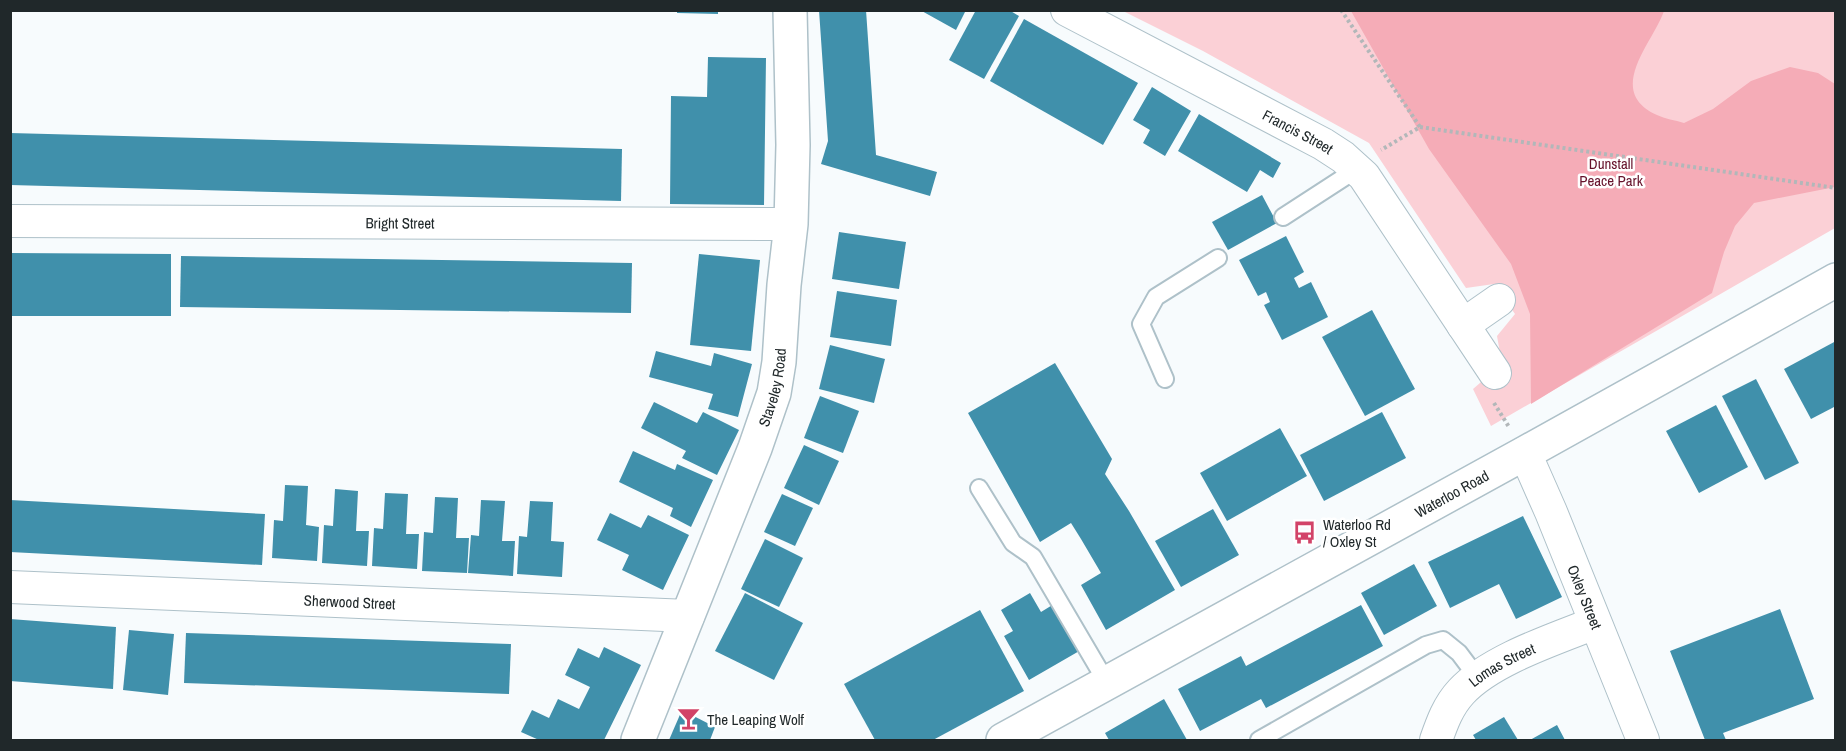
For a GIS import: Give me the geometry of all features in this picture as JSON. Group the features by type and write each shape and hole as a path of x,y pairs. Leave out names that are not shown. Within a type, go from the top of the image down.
{"street":[{"name":"Staveley Road","path":"638,741 755,448 774,393 779,362 791,224 793,145 790,10"},
{"name":"Francis Street","path":"1067,10 1323,144 1343,157 1364,176 1495,373"},
{"name":"Bright Street","path":"10,221 791,224"},
{"name":"Waterloo Road","path":"1003,741 1836,280"},
{"path":"1463,325 1499,300"},
{"name":"Oxley Street","path":"1525,453 1643,741"},
{"name":"Sherwood Street","path":"10,587 688,616"},
{"name":"Lomas Street","path":"1436,741 1444,717 1461,692 1477,678 1501,662 1595,623"}],"lane":[{"path":"1282,217 1355,168"},
{"path":"1165,379 1141,324 1156,297 1218,258"},
{"path":"979,488 1013,543 1032,557 1107,683"},
{"path":"1258,741 1426,645 1443,640 1459,653 1477,678"}],"path":[{"path":"1341,10 1420,127"},
{"path":"1355,168 1420,127 1836,188"},
{"path":"1495,373 1487,392 1525,453"}],"green space":[{"name":"Dunstall Peace Park","path":"1123,11 1835,11 1835,228 1491,426 1473,389 1502,364 1497,336 1515,314 1494,284 1466,288 1369,143 1203,51"},
{"name":"Dunstall Peace Park","path":"1351,11 1664,11 1636,66 1633,80 1634,93 1642,105 1657,115 1684,123 1713,109 1751,81 1790,67 1818,73 1835,84 1835,187 1754,203 1735,226 1724,252 1712,293 1531,404 1530,314 1511,264 1429,149"}],"building":[{"path":"677,10 718,10 718,14 677,13"},
{"path":"819,10 866,10 876,155 937,172 930,196 821,164 828,141"},
{"path":"920,10 966,10 956,30"},
{"path":"976,10 1009,10 1019,16 984,79 949,60"},
{"path":"1024,19 1138,83 1103,145 990,81"},
{"path":"708,57 766,58 764,205 670,204 671,96 707,97"},
{"path":"1152,87 1191,111 1165,156 1143,143 1150,130 1133,120"},
{"path":"1199,114 1281,163 1273,178 1260,170 1247,192 1178,151"},
{"path":"10,133 622,149 621,201 10,185"},
{"path":"1262,195 1277,223 1228,250 1212,222"},
{"path":"839,232 906,242 899,289 832,279"},
{"path":"1286,236 1304,272 1294,278 1299,288 1311,282 1328,317 1282,340 1264,305 1270,302 1266,292 1258,296 1239,260"},
{"path":"10,253 171,254 171,316 10,316"},
{"path":"699,254 760,260 751,351 690,345"},
{"path":"181,256 632,263 631,313 180,307"},
{"path":"837,291 897,300 891,346 830,337"},
{"path":"1372,310 1415,389 1365,416 1322,337"},
{"path":"1836,341 1836,406 1811,419 1784,369"},
{"path":"830,345 885,359 874,403 819,389"},
{"path":"656,351 711,366 714,353 752,364 738,417 708,409 713,394 649,377"},
{"path":"1055,363 1112,459 1105,474 1175,590 1106,630 1081,585 1101,573 1071,523 1040,542 968,413"},
{"path":"1756,379 1799,463 1765,480 1722,396"},
{"path":"820,396 859,411 843,453 804,438"},
{"path":"654,402 697,423 703,412 739,430 717,475 682,458 686,451 641,428"},
{"path":"1716,405 1748,467 1699,493 1666,431"},
{"path":"1382,412 1406,458 1324,501 1300,455"},
{"path":"1280,428 1307,476 1227,521 1200,473"},
{"path":"804,445 839,461 819,505 784,488"},
{"path":"633,451 675,470 677,464 713,480 691,527 670,516 673,508 619,482"},
{"path":"285,485 308,486 306,525 319,527 317,561 272,558 274,520 283,521"},
{"path":"335,489 358,491 356,531 369,531 367,566 322,563 324,525 333,526"},
{"path":"385,493 408,494 406,534 419,534 417,569 372,566 374,528 383,529"},
{"path":"782,494 813,508 795,546 764,532"},
{"path":"435,497 458,498 456,538 469,538 467,573 422,571 424,532 433,533"},
{"path":"10,500 265,514 262,565 10,552"},
{"path":"481,500 505,501 502,541 515,541 513,576 468,573 471,535 479,536"},
{"path":"530,501 553,502 551,541 564,542 562,577 517,574 519,536 527,537"},
{"path":"1213,509 1239,555 1181,587 1155,541"},
{"path":"610,513 641,528 648,515 689,535 663,590 622,570 629,555 597,540"},
{"path":"1523,516 1562,597 1516,619 1499,584 1450,608 1428,562"},
{"path":"765,539 803,558 779,607 741,589"},
{"path":"1414,564 1437,606 1384,635 1361,593"},
{"path":"745,593 803,623 774,680 715,651"},
{"path":"1030,593 1041,612 1054,604 1081,650 1029,680 1004,636 1013,631 1001,610"},
{"path":"1361,605 1383,646 1266,708 1261,699 1200,731 1178,689 1241,656 1246,666"},
{"path":"1780,609 1814,699 1723,733 1726,740 1705,740 1670,651"},
{"path":"980,610 1024,691 933,740 875,740 844,684"},
{"path":"10,619 116,627 113,689 10,681"},
{"path":"129,630 174,634 168,695 123,690"},
{"path":"186,633 511,644 509,694 184,683"},
{"path":"604,647 641,665 604,740 539,740 521,732 532,710 549,718 558,699 579,709 590,687 565,675 578,648 599,658"},
{"path":"1164,699 1187,740 1109,740 1105,733"},
{"name":"The Leaping Wolf","path":"682,710 715,727 710,740 669,740"},
{"path":"1504,717 1518,740 1476,740 1473,735"},
{"path":"1557,725 1565,740 1530,740"}],"place":[{"name":"Waterloo Rd / Oxley St","path":"1305,533"},
{"name":"The Leaping Wolf","path":"689,719"}]}
